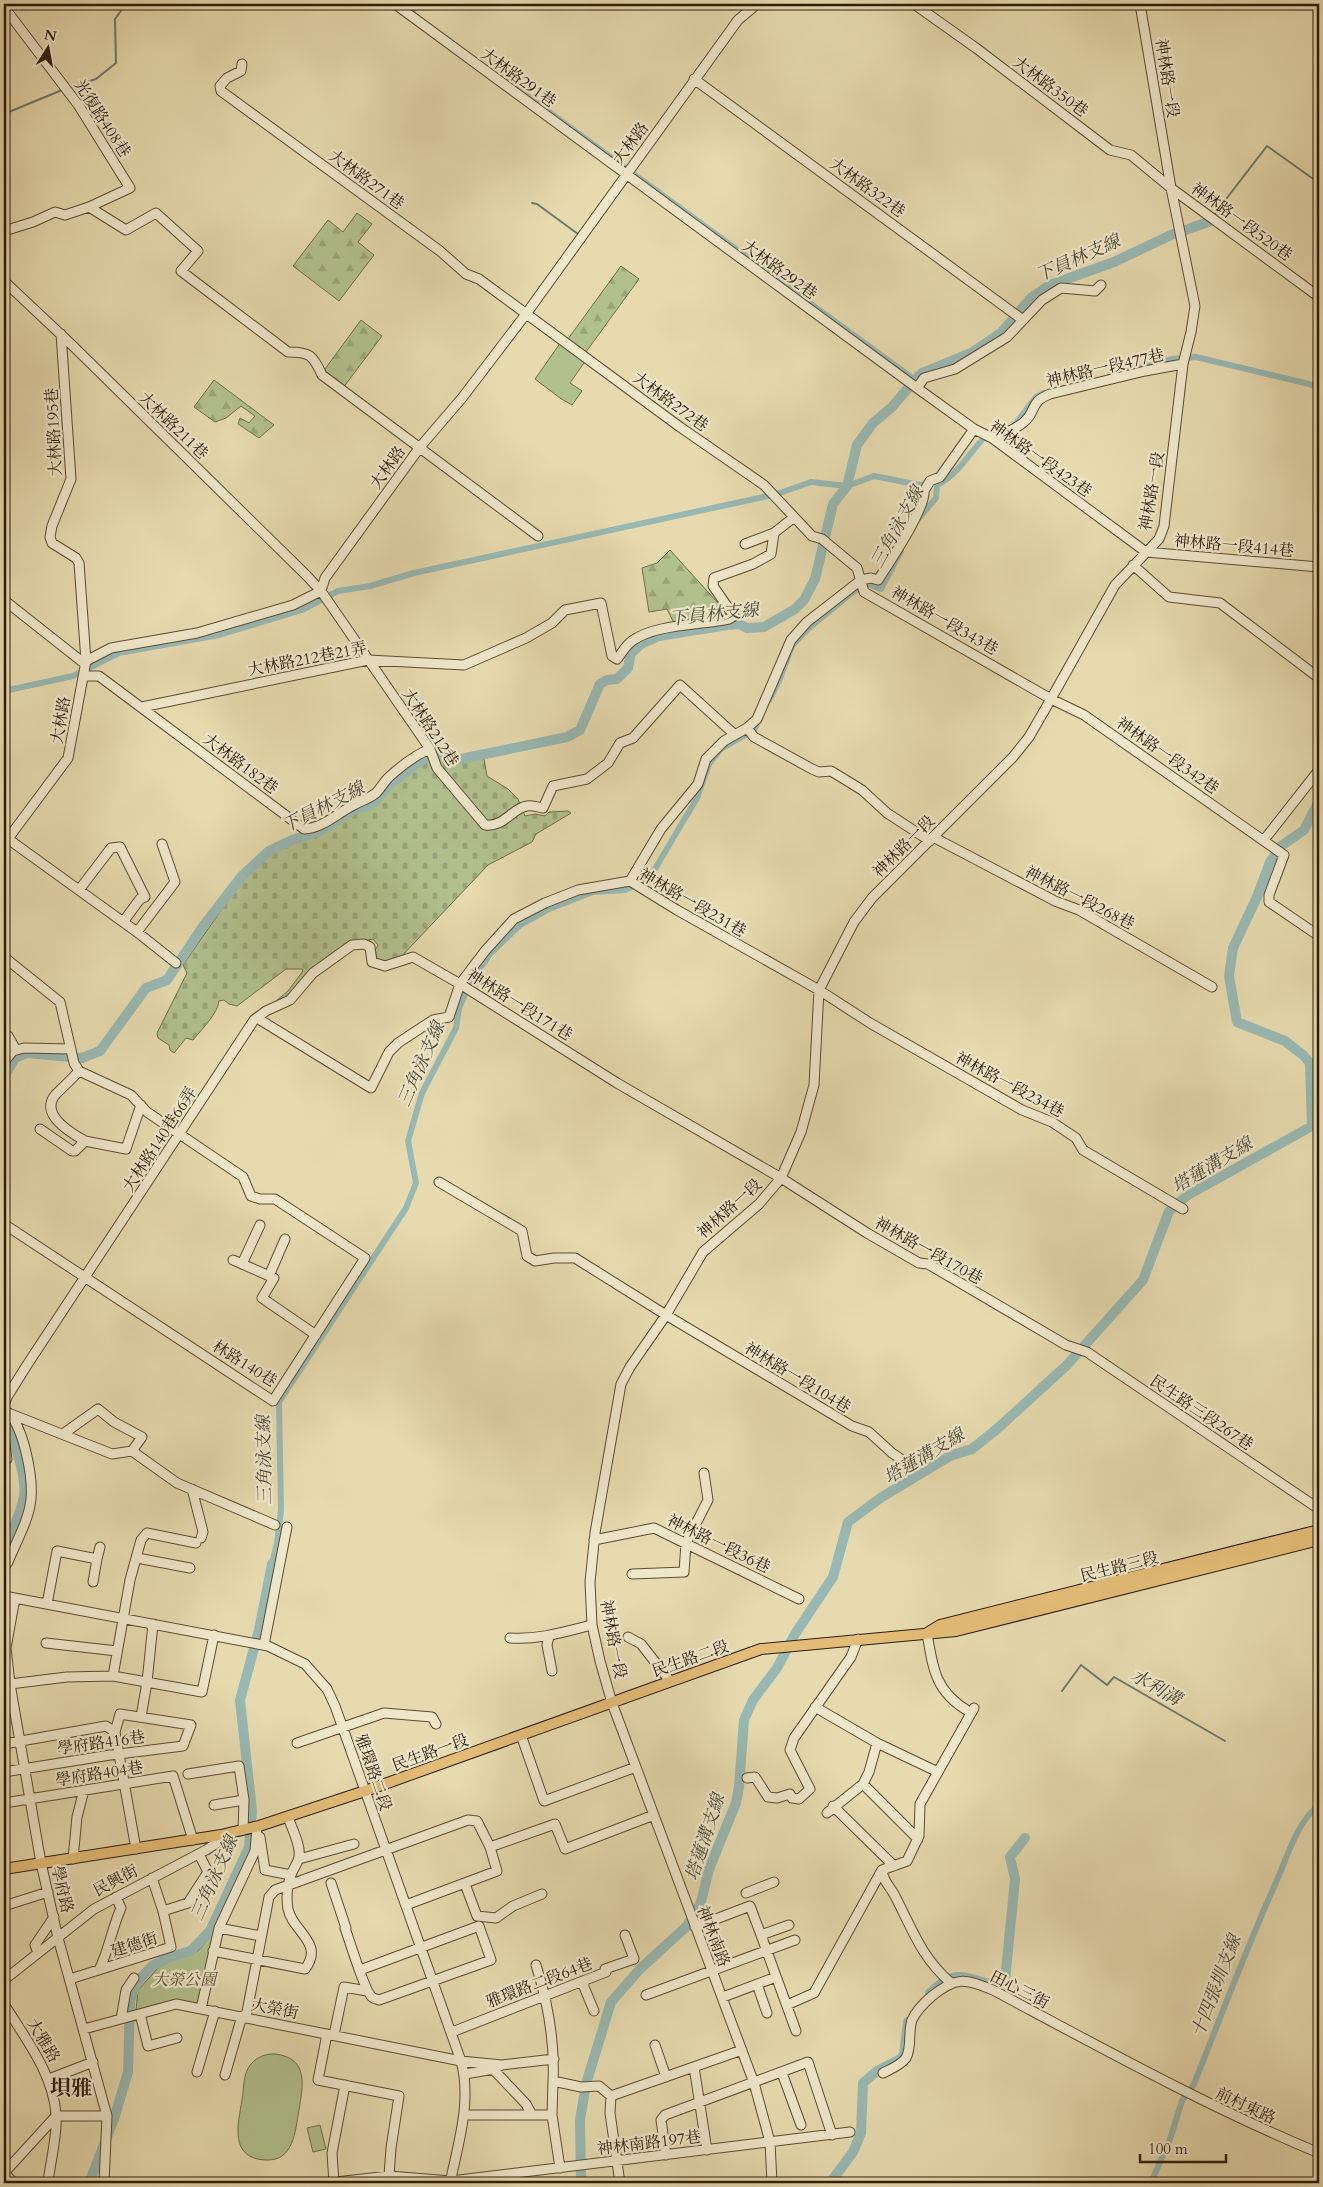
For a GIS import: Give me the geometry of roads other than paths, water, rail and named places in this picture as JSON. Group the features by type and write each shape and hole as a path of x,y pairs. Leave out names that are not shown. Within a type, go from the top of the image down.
{"main road":[{"name":"民生路三段","path":"927,1633 940,1625 1319,1530"},
{"name":"民生路三段","path":"795,1645 927,1633 941,1634 1319,1540"},
{"name":"民生路二段","path":"612,1703 761,1650 795,1645"},
{"name":"民生路一段","path":"244,1830 365,1791 612,1703"},
{"path":"4,1869 193,1840 244,1830"}],"street":[{"name":"大林路291巷","path":"395,4 626,174"},
{"name":"大林路","path":"321,591 325,578 420,447 462,398 526,314 738,20 757,4"},
{"name":"大林路350巷","path":"914,4 976,48 1110,150 1130,156 1171,188"},
{"name":"神林路一段","path":"612,1703 592,1625 590,1582 594,1540 621,1384 630,1367 666,1316 703,1252 759,1204 781,1178 801,1132 814,1085 819,990 854,922 872,898 1013,757 1029,737 1115,585 1159,539 1164,526 1183,364 1195,306 1171,188 1140,4"},
{"name":"光復路408巷","path":"4,7 66,89 130,188 89,207"},
{"name":"大林路271巷","path":"242,64 241,71 227,78 220,86 221,91 440,251 466,274 479,279 526,314"},
{"name":"大林路322巷","path":"694,80 1023,320"},
{"name":"大林路292巷","path":"626,174 917,388"},
{"name":"神林路一段520巷","path":"1171,188 1319,297"},
{"path":"4,231 8,228 33,222 55,212 65,215 89,207 126,230 156,213 198,251 181,271 288,352 310,355 322,375 538,536"},
{"name":"大林路211巷","path":"4,281 61,334 321,591"},
{"path":"917,388 924,378 955,369 1001,341 1042,300 1061,288 1095,291 1101,285"},
{"name":"大林路272巷","path":"526,314 680,427 764,485 793,518"},
{"name":"大林路195巷","path":"61,334 71,479 52,526 50,537 52,543 76,558 79,563 85,663"},
{"name":"神林路一段477巷","path":"992,438 1009,432 1025,422 1038,399 1050,394 1145,371 1183,364"},
{"name":"神林路一段423巷","path":"917,388 974,429 992,438 1146,552"},
{"path":"630,881 661,829 698,784 706,759 724,741 747,728 757,718 791,640 807,622 861,580 871,578 878,580 909,530 925,498 924,491 930,481 940,478 974,429"},
{"path":"744,544 774,533 793,518"},
{"name":"神林路一段343巷","path":"793,518 812,536 822,539 857,568 864,592 1051,699"},
{"name":"大林路212巷21弄","path":"142,707 368,660 464,665 526,638 552,623 565,610 601,603 612,656 617,659 632,641 646,633 666,628 729,619 734,616 713,586 714,578 753,564 771,554 774,533"},
{"name":"神林路一段414巷","path":"1146,552 1319,567"},
{"path":"1134,565 1169,597 1220,603 1319,678"},
{"path":"4,600 85,663 112,648 197,633 293,605 321,591"},
{"name":"大林路212巷","path":"321,591 430,749 437,768 485,825 492,826 501,823 526,806 543,808 553,786 587,779 608,763 620,743 633,738 680,685 734,734"},
{"name":"大林路","path":"5,840 68,758 85,663"},
{"name":"大林路182巷","path":"84,676 99,676 304,829 312,829 338,816 351,806 368,799 388,778 421,753 430,749"},
{"name":"神林路一段342巷","path":"1051,699 1084,715 1284,855 1269,895 1269,902 1319,936"},
{"name":"神林路一段268巷","path":"747,728 754,736 812,769 820,772 831,771 877,802 887,813 931,839 1055,901 1079,910 1212,986"},
{"path":"1264,840 1319,770"},
{"path":"5,840 79,890 176,963"},
{"path":"137,932 175,882 162,844"},
{"path":"79,890 111,848 120,846 145,897 140,899 123,922"},
{"name":"神林路一段231巷","path":"257,1018 371,1088 389,1052 398,1043 433,1020 449,1017 460,984 485,951 514,920 545,903 578,890 630,881 677,910 819,990"},
{"name":"神林路一段171巷","path":"257,1018 290,1000 313,973 352,945 364,944 370,948 372,962 385,966 413,957 460,984 617,1083 781,1178"},
{"path":"4,957 58,999 74,1063 79,1071 131,1095 147,1112 180,1135"},
{"name":"神林路一段234巷","path":"819,990 870,1022 1022,1110 1052,1122 1076,1138 1083,1150 1183,1209"},
{"name":"大林路140巷66弄","path":"6,1409 7,1397 257,1018"},
{"path":"4,1033 8,1036 16,1050"},
{"path":"4,1062 13,1051 24,1048 71,1049"},
{"path":"79,1071 68,1084 55,1094 52,1108 53,1115 64,1128 85,1141 126,1149 141,1105"},
{"path":"40,1129 72,1151 75,1151 85,1141"},
{"name":"林路140巷","path":"86,1277 273,1401 365,1258 275,1199 260,1199 251,1196 244,1177 180,1135"},
{"name":"神林路一段170巷","path":"781,1178 867,1234 919,1263 928,1264 1066,1346"},
{"name":"神林路一段104巷","path":"439,1182 522,1231 527,1256 535,1262 554,1258 575,1258 666,1316 852,1426 869,1432 892,1453 913,1467"},
{"path":"4,1224 86,1277"},
{"path":"242,1264 260,1224"},
{"path":"269,1276 285,1239"},
{"path":"233,1260 274,1278 262,1298 316,1335"},
{"name":"民生路三段267巷","path":"1066,1346 1087,1352 1319,1509"},
{"path":"6,1409 112,1454 132,1451 170,1478 275,1525"},
{"path":"4,1568 27,1516 31,1499 29,1466 23,1442 6,1409"},
{"path":"63,1434 98,1409 114,1422 142,1437 132,1451"},
{"path":"4,1441 7,1459"},
{"path":"632,1574 684,1572 686,1543 708,1500 704,1473"},
{"path":"113,1676 122,1618 141,1540 147,1533 199,1540 203,1532 192,1489"},
{"path":"263,1645 287,1527"},
{"name":"神林路一段36巷","path":"594,1540 654,1528 799,1599"},
{"path":"93,1582 100,1547"},
{"path":"47,1604 58,1551 98,1559"},
{"path":"137,1558 190,1568"},
{"name":"雅環路二段","path":"4,1596 263,1645 305,1664 316,1675 327,1690 343,1727 452,2032 465,2074 464,2115 451,2182"},
{"name":"學府路","path":"14,1598 5,1639 10,1684 29,1799 58,1938 108,2116 104,2183"},
{"path":"136,1849 115,1732 120,1714 141,1717 153,1624"},
{"path":"510,1638 528,1639 549,1636 592,1625"},
{"path":"787,2004 814,1993 882,1870 907,1861 918,1839 920,1804 959,1738 971,1710 952,1701 937,1678 927,1633"},
{"path":"10,1684 67,1677 113,1676 202,1692 214,1635"},
{"path":"549,1636 547,1645 552,1671"},
{"path":"628,1637 641,1644 670,1681"},
{"path":"747,1778 755,1777 768,1797 777,1798 790,1794 792,1798 799,1799 810,1788 790,1750 794,1738 850,1657 858,1639"},
{"path":"46,1643 117,1651"},
{"name":"神林南路","path":"612,1703 754,2083 770,2142 772,2183"},
{"path":"815,1707 877,1743 938,1772"},
{"path":"297,1743 384,1713 432,1717 436,1724"},
{"name":"學府路416巷","path":"4,1772 183,1746 190,1725 141,1717"},
{"path":"4,1744 106,1726 115,1732"},
{"path":"521,1735 544,1801 636,1767"},
{"path":"877,1743 869,1772 863,1784 830,1809 894,1866"},
{"path":"188,1774 239,1766 244,1800 244,1830"},
{"name":"學府路404巷","path":"4,1803 173,1776 193,1840"},
{"path":"863,1784 918,1839"},
{"path":"73,1859 76,1817 84,1790"},
{"path":"214,1805 244,1800"},
{"path":"490,1847 554,1824 564,1849 654,1815"},
{"path":"212,1951 305,1969 311,1961 312,1953 303,1932 289,1912 288,1886 299,1859 299,1850 288,1817"},
{"path":"225,2075 244,2017 269,1897 275,1890 468,1820 477,1820 490,1847 497,1871 406,1906"},
{"path":"258,1827 265,1870 291,1875"},
{"path":"201,2009 212,1951 219,1928 255,1850 258,1827"},
{"name":"民興街","path":"4,1980 94,1909 199,1854 220,1840 221,1835"},
{"path":"299,1859 354,1844"},
{"name":"建德街","path":"164,1911 188,1903 208,1872 199,1854"},
{"path":"882,1870 883,1879 895,1894 924,1956 951,1983 924,2004 912,2019 908,2055 903,2062 883,2073"},
{"name":"建德街","path":"70,1979 171,1948 164,1911 152,1878"},
{"path":"746,1893 774,1882"},
{"path":"331,1883 346,1928 360,1970 367,1991 371,1997 384,1999 491,1960 479,1926 360,1970"},
{"path":"465,1884 477,1916 496,1918 513,1906 542,1894"},
{"path":"4,1906 48,1892"},
{"path":"99,1970 105,1959 115,1921 121,1908 116,1897"},
{"path":"693,1922 750,1906 796,2031"},
{"path":"38,1954 35,1945 54,1917"},
{"path":"761,1935 789,1925"},
{"path":"219,1928 261,1936"},
{"name":"雅環路二段64巷","path":"452,2032 582,1982 606,1972 605,1969 634,1959 625,1935"},
{"path":"646,1995 795,1940"},
{"path":"536,1966 546,1996 554,2059 552,2115 560,2168"},
{"path":"722,1997 776,1977"},
{"path":"122,2018 126,1990 134,1978"},
{"path":"582,1982 594,2011"},
{"name":"田心三街","path":"951,1983 974,1982 993,1990 1188,2095"},
{"path":"757,1984 767,2013"},
{"path":"367,1991 344,1986 318,2080 399,2096 391,2148 390,2176"},
{"name":"大雅路","path":"4,2004 49,2079 56,2116 48,2183"},
{"name":"大榮街","path":"84,2029 176,2004 494,2066"},
{"path":"197,2072 215,2011"},
{"path":"138,2014 148,2046 177,2038"},
{"path":"655,2046 666,2077"},
{"path":"611,2096 742,2050"},
{"path":"465,2074 494,2066 554,2059"},
{"path":"49,2079 93,2062"},
{"path":"666,2155 661,2120 665,2115 808,2062 832,2134"},
{"path":"494,2066 526,2104 532,2115"},
{"path":"694,2067 708,2150"},
{"path":"782,2073 801,2125"},
{"path":"553,2081 581,2087 599,2086 611,2096"},
{"path":"332,2183 332,2153 345,2085"},
{"name":"前村東路","path":"1188,2095 1319,2153"},
{"path":"611,2096 610,2113 620,2183"},
{"path":"464,2115 552,2115"},
{"path":"14,2183 4,2173 56,2116 108,2116"},
{"name":"神林南路197巷","path":"332,2183 390,2176 451,2182 850,2132"}],"waterway":[{"path":"69,88 96,79 116,63 115,19 126,4"},
{"path":"402,4 413,12"},
{"path":"1308,4 1319,12"},
{"path":"508,82 915,380"},
{"path":"4,114 62,90"},
{"name":"下員林支線","path":"1213,216 1267,146 1319,183"},
{"path":"532,203 537,204 578,234"},
{"name":"下員林支線","path":"4,1077 15,1058 27,1053 82,1058 100,1051 146,988 167,980 204,925 241,877 269,851 292,840 320,831 353,810 373,803 391,783 426,757 436,755 461,759 567,737 580,730 600,684 607,680 617,679 628,668 631,653 641,644 659,636 727,625 739,624 747,628 764,627 795,609 804,600 815,579 833,504 847,486 857,445 873,423 892,407 922,373 973,352 1001,333 1031,298 1050,285 1114,262 1171,235 1208,222"},
{"name":"三角泳支線","path":"1129,371 1172,359 1196,357 1319,388"},
{"name":"三角泳支線","path":"1016,423 1036,397 1044,393"},
{"name":"三角泳支線","path":"919,518 936,498 937,485 951,475 987,435 1007,428"},
{"path":"4,691 73,676 119,653 219,635 302,610 338,591 370,586 414,573 777,494 811,482 847,486 874,476 920,485 931,485"},
{"name":"三角泳支線","path":"769,700 779,681 792,646 808,629 853,592 867,584 881,589 901,551"},
{"name":"三角泳支線","path":"272,1564 281,1510 279,1402 406,1208 416,1183 408,1141 422,1093 456,1028 459,1008 471,981 490,954 520,925 549,909 593,892 625,890 649,879 697,798 709,764 721,749 754,730 760,718"},
{"name":"塔蓮溝支線","path":"581,2183 580,2120 586,2084 611,2002 640,1969 687,1926 701,1902 709,1869 736,1803 744,1720 753,1700 777,1668 795,1634 833,1577 848,1522 882,1497 950,1456 972,1449 997,1429 1067,1365 1143,1280 1169,1211 1188,1195 1312,1126 1310,1063 1285,1041 1237,1022 1229,976 1233,948 1257,897 1270,862 1281,846 1304,830 1319,801"},
{"name":"下員林支線","path":"4,1418 19,1456 24,1488 22,1504 4,1553"},
{"name":"三角泳支線","path":"89,2183 114,2119 128,2072 130,2001 137,1982 152,1966 169,1957 191,1951 210,1931 249,1847 252,1811 240,1700 259,1630 272,1564"},
{"name":"水利溝","path":"1062,1691 1081,1665 1107,1685 1114,1677 1225,1741"},
{"name":"十四張圳支線","path":"1151,2183 1170,2139 1182,2101 1194,2084 1294,1840 1305,1820 1319,1805"},
{"path":"930,1993 943,1982 953,1978 968,1978 991,1984 1005,1981 1015,1879 1010,1857 1025,1838"},
{"path":"830,2183 853,2152 861,2133 863,2083 877,2071 901,2059 904,2054 908,2022"}],"district":[{"name":"垻雅","path":"71,2088"}],"park label":[{"name":"大榮公園","path":"184,1979"}]}
